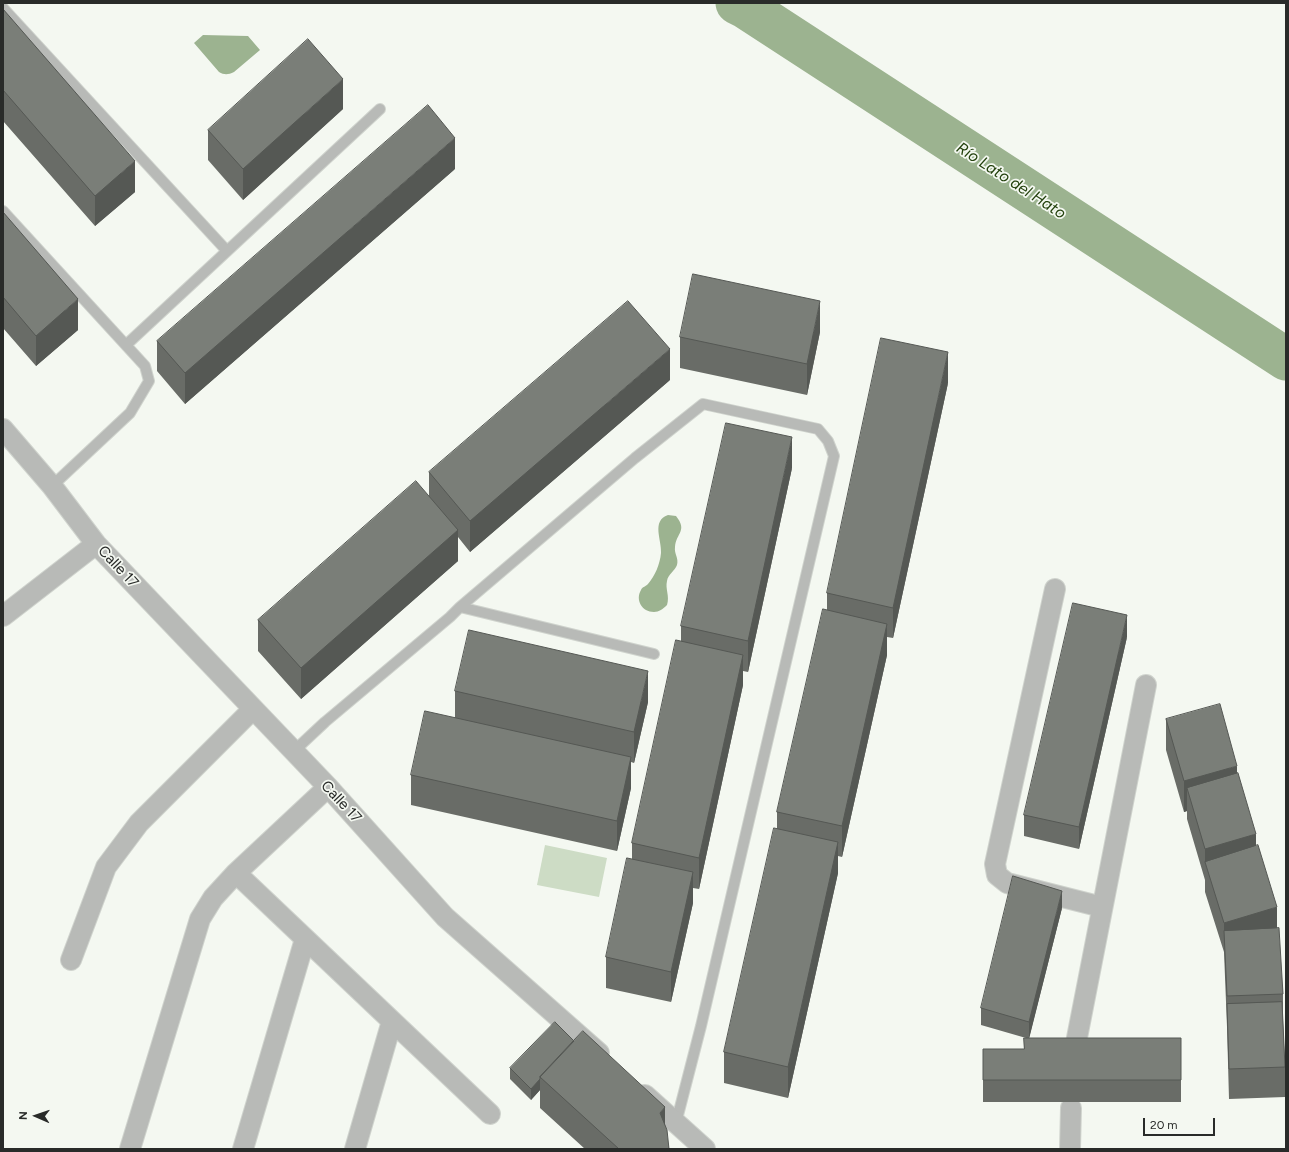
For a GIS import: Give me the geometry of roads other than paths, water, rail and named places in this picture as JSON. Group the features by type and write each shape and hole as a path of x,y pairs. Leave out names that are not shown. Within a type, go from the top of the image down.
{"street":[{"name":"Calle 17","path":"3,429 52,486 96,544 294,751 446,917 611,1065"},
{"path":"3,616 96,544"},
{"path":"1055,589 996,864 997,875 1007,883 1102,907"},
{"path":"1074,1053 1146,685"},
{"path":"71,960 106,867 139,823 253,709"},
{"path":"130,1149 200,919 213,898 236,873 328,788"},
{"path":"236,873 490,1114"},
{"path":"243,1149 305,939"},
{"path":"355,1149 392,1021"},
{"path":"629,1080 705,1149"},
{"path":"1070,1149 1071,1108"}],"lane":[{"path":"3,8 227,251"},
{"path":"126,345 380,109"},
{"path":"3,211 145,366 149,381 130,413 52,486"},
{"path":"294,751 325,722 635,458 703,404 818,429 828,441 834,456 701,1026 676,1123"},
{"path":"460,607 654,654"}],"waterway":[{"name":"Río Lato del Hato","path":"737,3 1286,359"}]}
